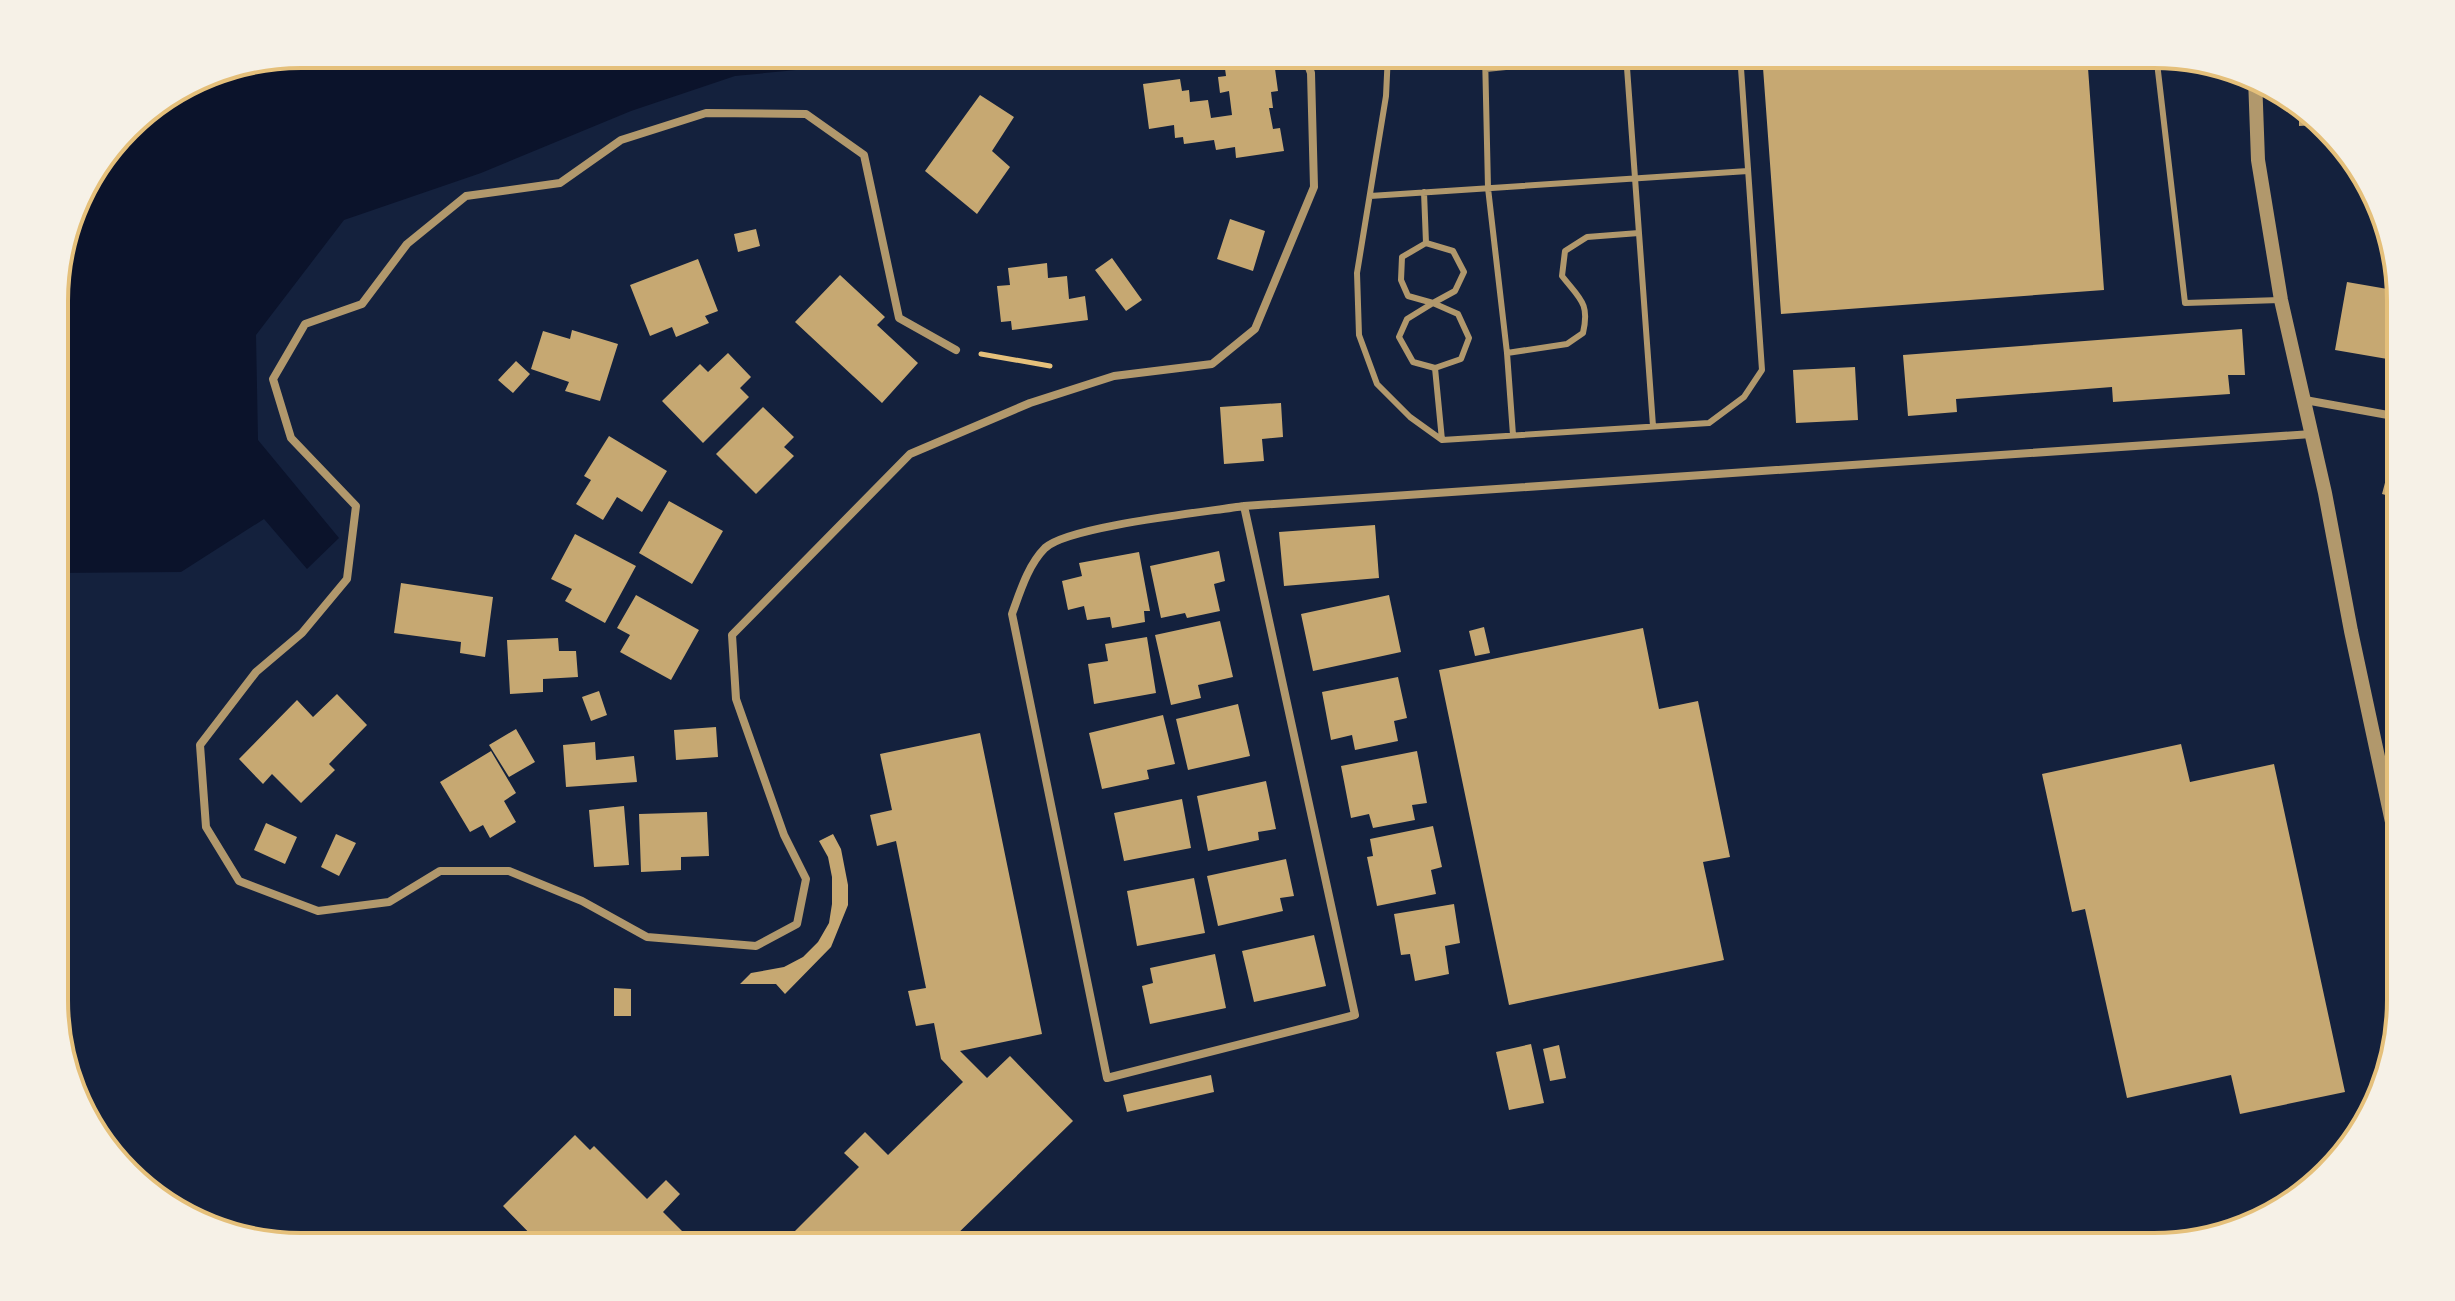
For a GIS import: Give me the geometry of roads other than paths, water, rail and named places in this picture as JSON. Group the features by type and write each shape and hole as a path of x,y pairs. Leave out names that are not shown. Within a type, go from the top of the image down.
{"street":[{"path":"956,350 899,318 864,155 806,114 706,113 621,140 560,183 466,196 407,244 362,304 305,324 273,379 291,438 356,506 347,579 302,633 256,672 200,745 206,827 239,881 318,911 389,902 440,871 509,871 582,901 647,937 756,946 797,924 806,879 784,835 736,699 732,635 910,454 1030,403 1114,376 1212,364 1255,329 1314,187 1309,68"},
{"path":"2255,91 2258,160 2281,300 2305,400 2387,799"},
{"path":"2305,400 2387,415"},
{"path":"1244,506 1355,1015 1107,1078 1012,614 1025,579 1046,547 1080,532 1244,506 2312,434"}],"lane":[{"path":"1387,68 1386,96 1357,273 1359,335 1377,384 1410,417 1442,440 1709,423 1744,397 1762,370 1741,68"},
{"path":"1496,68 1486,69 1488,188 1513,435"},
{"path":"1627,68 1653,426"},
{"path":"2158,68 2185,303 2281,300"},
{"path":"1370,196 1748,171"},
{"path":"1424,192 1426,243"},
{"path":"1507,353 1567,344 1583,333 1587,313 1562,276 1565,251 1587,237 1639,233"},
{"path":"1426,243 1402,257 1401,280 1408,296 1433,303 1458,314 1469,338 1461,359 1435,368 1413,362 1399,337 1407,319 1433,303 1455,291 1464,272 1453,251 1426,243"},
{"path":"1435,368 1442,440"}],"water":[{"path":"286,68 817,68 735,76 631,111 481,173 344,220 256,335 258,440 339,538 307,569 264,519 181,572 68,573 70,271 76,241 99,184 136,136 159,116 184,99 226,80"}]}
